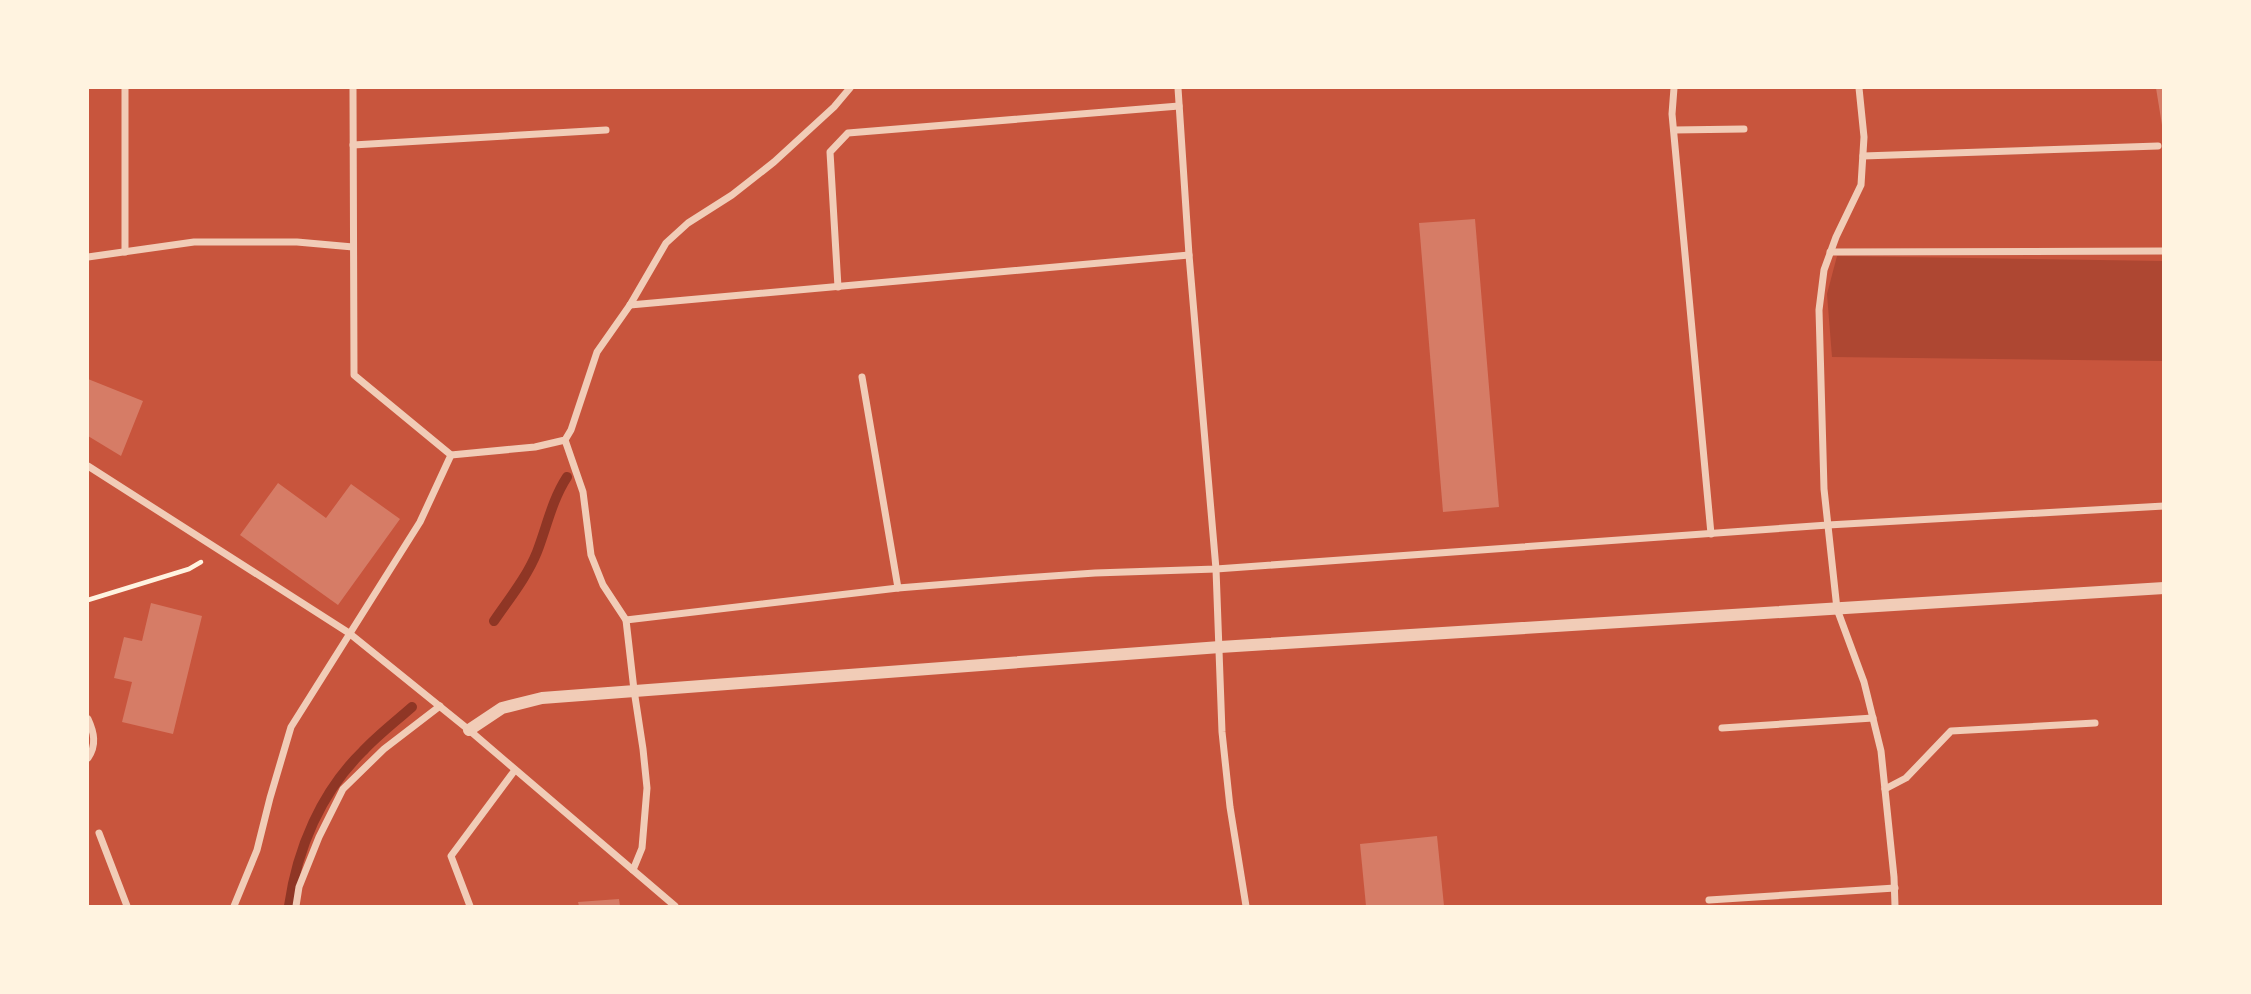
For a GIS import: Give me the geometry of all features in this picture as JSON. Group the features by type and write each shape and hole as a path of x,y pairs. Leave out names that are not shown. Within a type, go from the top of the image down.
{"street":[{"path":"125,88 125,252"},
{"path":"353,88 354,375 451,455 535,447 565,440 571,430 597,352 630,305 666,243 688,223 732,195 774,162 834,107 850,88"},
{"path":"1178,88 1189,255 1216,569 1222,732 1230,807 1246,906"},
{"path":"1674,88 1672,114 1711,534"},
{"path":"1858,88 1864,138 1861,185 1830,252 1824,270 1818,310 1824,489 1837,608 1864,682 1881,751 1895,906"},
{"path":"838,287 830,152 848,133 1179,106"},
{"path":"1674,130 1744,129"},
{"path":"353,145 606,130"},
{"path":"1863,156 2158,146"},
{"path":"88,257 194,242 297,242 353,247"},
{"path":"1830,252 2164,251"},
{"path":"630,305 1189,255"},
{"path":"862,377 898,588"},
{"path":"565,440 583,492 591,555 603,585 626,620 647,788 642,848 633,870"},
{"path":"234,906 257,850 291,727 419,522 451,455"},
{"path":"88,466 349,634 469,730 633,870 666,903 675,906"},
{"path":"626,620 898,588 1095,573 1216,569 1828,526 2164,506"},
{"path":"469,730 502,708 542,698 634,690 1220,647 2164,588"},
{"path":"296,906 299,887 319,837 343,789 384,748 440,706"},
{"path":"88,719 95,739 88,758"},
{"path":"1722,729 1873,719"},
{"path":"1885,789 1906,778 1951,731 2095,723"},
{"path":"470,906 451,856 515,770"},
{"path":"99,834 127,906"},
{"path":"1709,900 1895,888"}],"path":[{"path":"88,600 189,569 220,551"}],"shaded area":[{"path":"1837,256 2163,261 2163,361 1832,357 1827,294"}],"building":[{"path":"2156,88 2164,88 2164,125 2162,125"},
{"path":"1475,219 1499,507 1443,512 1419,223"},
{"path":"88,379 143,401 121,456 88,436"},
{"path":"278,483 326,518 351,484 400,519 338,605 240,535"},
{"path":"151,603 202,616 173,734 122,722 132,682 114,678 124,637 142,641"},
{"path":"1437,836 1444,906 1366,906 1360,844"},
{"path":"619,899 620,906 579,906 578,902"}],"waterway":[{"path":"494,621 533,561 567,477"},
{"path":"289,906 298,863 323,803 348,767 412,707"}]}
